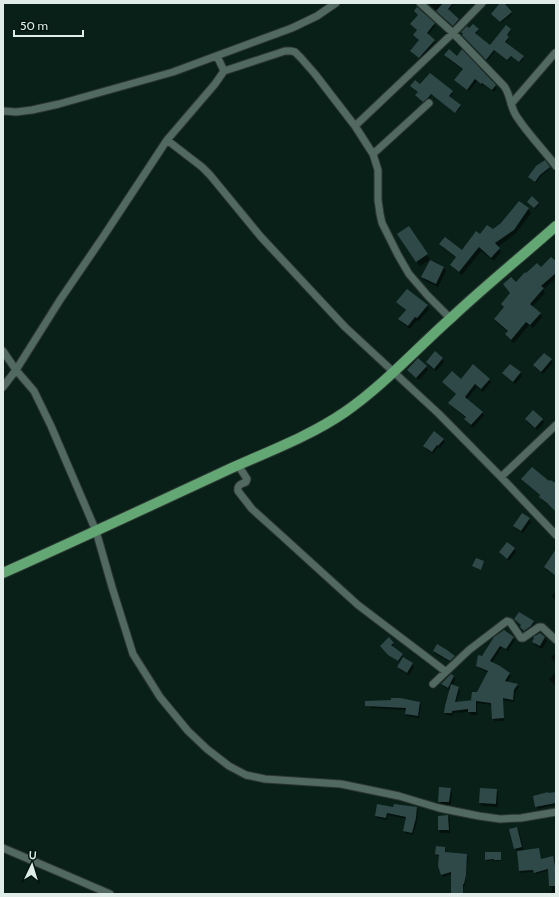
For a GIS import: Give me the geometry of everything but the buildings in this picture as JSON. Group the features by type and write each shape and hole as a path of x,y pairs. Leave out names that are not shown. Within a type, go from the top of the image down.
{"main road":[{"path":"3,573 300,438 345,412 395,372 450,318 556,226"}],"street":[{"path":"3,111 16,112 32,110 59,104 173,72 292,28 317,16 336,3"},
{"path":"420,3 504,86 508,92 516,116 556,166"},
{"path":"355,126 453,34 482,3"},
{"path":"3,387 16,370 60,300 167,140 215,84 224,71 285,51 293,51 315,74 355,126 373,154 378,170 378,200 382,223 409,274 450,318"},
{"path":"511,104 555,53"},
{"path":"217,56 224,71"},
{"path":"373,154 429,104"},
{"path":"167,140 210,175 261,237 345,326 439,414 502,477 556,535"},
{"path":"3,351 16,370 34,391 51,426 96,531 133,654 160,697 188,731 207,749 229,766 246,775 341,784 399,796 439,808 500,819 521,818 556,812"},
{"path":"502,477 556,426"},
{"path":"238,465 247,480 238,487 238,491 252,509 358,605 445,671"},
{"path":"433,684 445,671 469,650 507,621 510,622 522,638 539,627 542,627 556,640"},
{"path":"3,848 110,894"}]}
